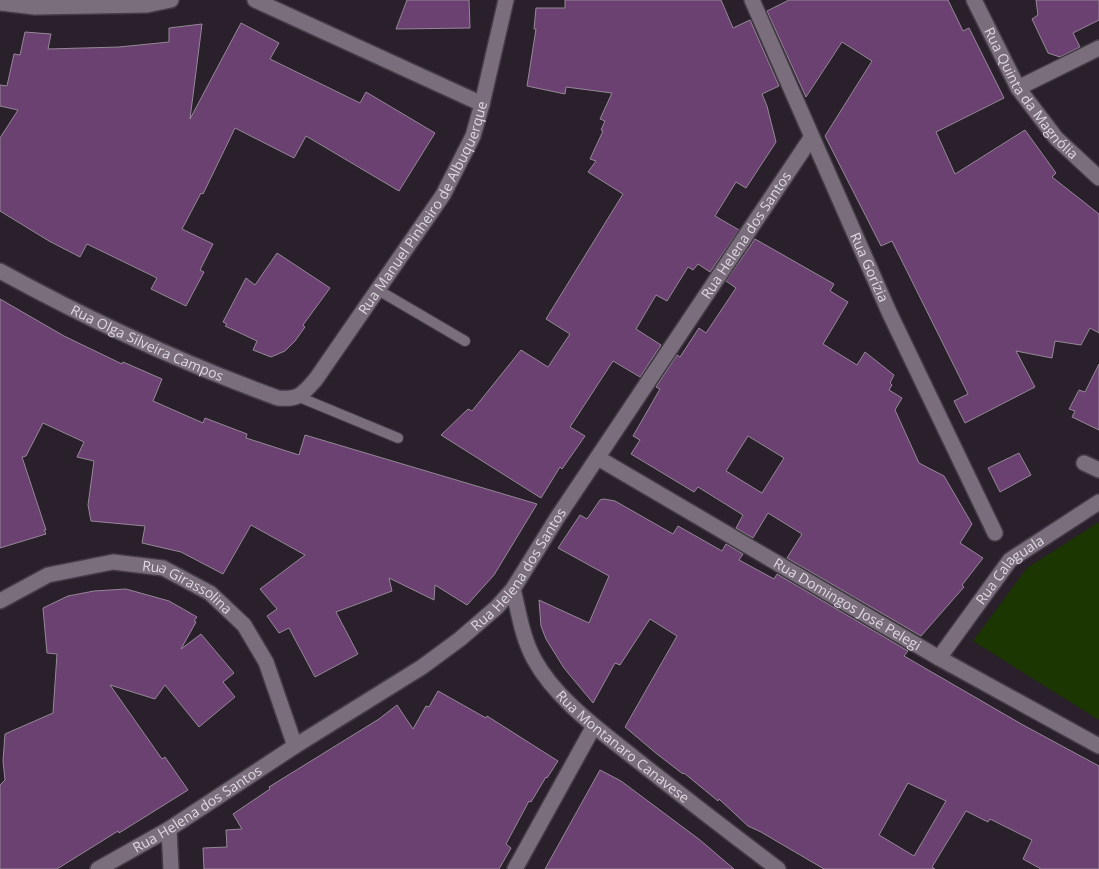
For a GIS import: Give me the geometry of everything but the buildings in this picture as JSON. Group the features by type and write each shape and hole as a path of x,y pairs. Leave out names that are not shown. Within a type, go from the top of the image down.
{"street":[{"path":"0,3 35,7 147,5 171,0"},
{"path":"255,0 482,104"},
{"name":"Rua Manuel Pinheiro de Albuquerque","path":"298,397 316,379 443,195 473,136 506,0"},
{"name":"Rua Gorízia","path":"752,0 889,312 994,533"},
{"name":"Rua Quinta da Magnólia","path":"974,0 1018,88 1056,138 1099,178"},
{"path":"1018,88 1099,48"},
{"name":"Rua Helena dos Santos","path":"98,869 169,829 295,746 414,672 460,640 497,607 513,590 557,518 811,138"},
{"name":"Rua Olga Silveira Campos","path":"0,271 54,301 216,375 278,398 298,397"},
{"name":"Rua Domingos José Pelegi","path":"598,458 939,658 1099,746"},
{"path":"1084,463 1099,470"},
{"name":"Rua Calaguala","path":"939,658 1010,560 1099,502"},
{"name":"Rua Girassolina","path":"0,600 48,575 113,562 163,568 210,593 244,625 266,662 295,746"},
{"name":"Rua Montanaro Canavese","path":"513,590 523,634 534,658 551,685 594,726 689,802 778,869"},
{"path":"515,869 594,726"},
{"path":"169,829 171,869"}],"lane":[{"path":"378,290 465,341"},
{"path":"298,397 398,438"}],"green space":[{"path":"1099,522 1099,720 973,641 1027,568"}]}
